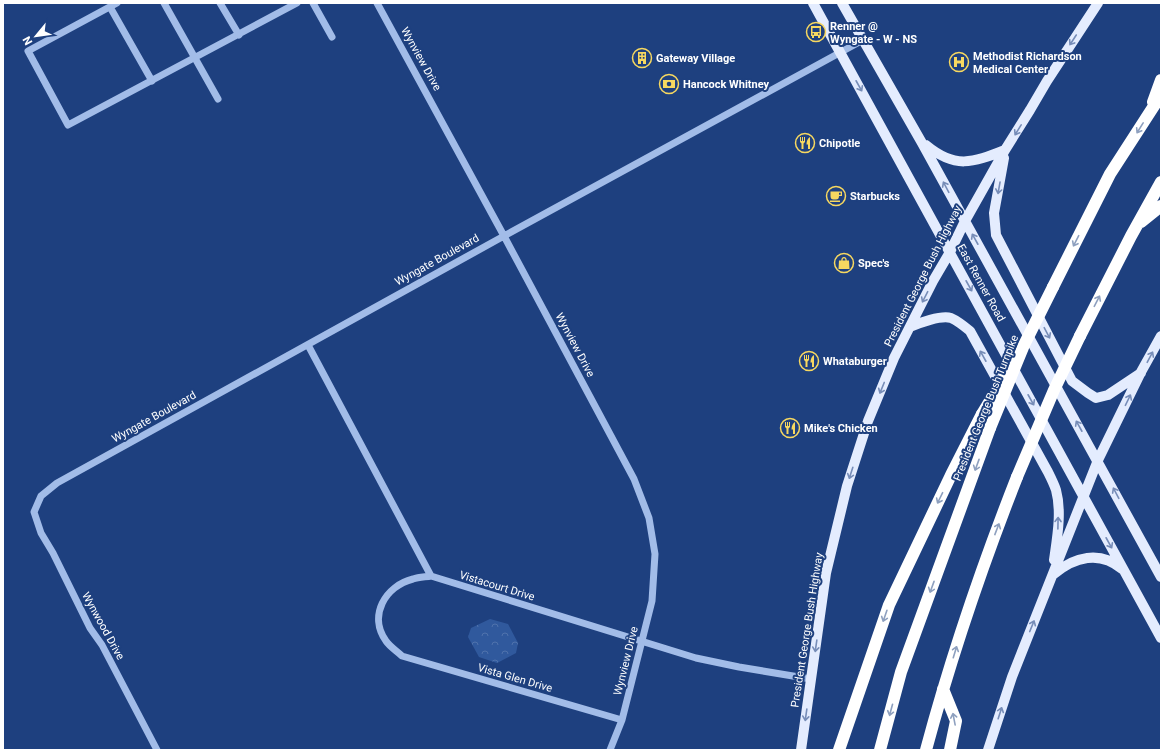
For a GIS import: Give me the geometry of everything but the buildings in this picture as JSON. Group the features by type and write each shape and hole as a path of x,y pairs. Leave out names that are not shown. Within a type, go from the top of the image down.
{"highway":[{"path":"1150,112 1161,80"},
{"name":"President George Bush Turnpike","path":"880,750 901,672 990,428 1024,345 1110,174 1161,95"},
{"path":"926,750 984,566 1054,390 1137,225 1161,182"},
{"path":"1137,225 1161,206"},
{"path":"839,750 889,606 982,414 1024,345"},
{"path":"944,689 956,721 950,750"}],"main road":[{"name":"East Renner Road","path":"813,3 1161,638"},
{"name":"East Renner Road","path":"842,3 922,143 1098,460 1161,577"},
{"name":"President George Bush Highway","path":"801,750 826,574 847,486 868,421 894,358 965,221 1005,150 1047,81 1098,3"},
{"path":"922,143 937,155 963,162 981,160 1005,150"},
{"path":"1005,150 994,213 996,235 1072,381 1096,398 1108,395 1141,372"},
{"path":"910,327 924,322 949,317 960,322 970,331 1048,472 1056,490 1058,507 1057,536 1052,576"},
{"path":"988,750 1012,677 1098,460 1141,372 1161,336"},
{"path":"1052,576 1065,565 1080,559 1097,558 1113,562 1125,572"}],"street":[{"path":"117,3 28,51 68,125 297,3"},
{"path":"164,3 218,99"},
{"path":"220,3 238,35"},
{"path":"313,3 332,37"},
{"name":"Wynview Drive","path":"377,3 634,479 649,518 655,554 652,601 622,720 610,750"},
{"path":"110,7 152,81"},
{"name":"Wyngate Boulevard","path":"34,512 41,496 57,483 862,40"},
{"path":"308,345 432,576"},
{"name":"Wynwood Drive","path":"34,512 42,533 90,628 102,645 157,750"},
{"name":"Vistacourt Drive","path":"432,576 696,658 811,679"},
{"name":"Vista Glen Drive","path":"432,576 413,579 398,586 387,595 380,606 379,618 381,632 387,642 402,656 622,720"}],"green space":[{"path":"490,619 508,624 518,643 516,653 497,663 479,657 468,637 471,628"}],"place":[{"name":"Renner @ Wyngate - W - NS","path":"816,32"},
{"name":"Gateway Village","path":"642,58"},
{"name":"Methodist Richardson Medical Center","path":"959,62"},
{"name":"Hancock Whitney","path":"669,84"},
{"name":"Chipotle","path":"805,143"},
{"name":"Starbucks","path":"836,196"},
{"name":"Spec's","path":"844,263"},
{"name":"Whataburger","path":"809,361"},
{"name":"Mike's Chicken","path":"790,428"}]}
